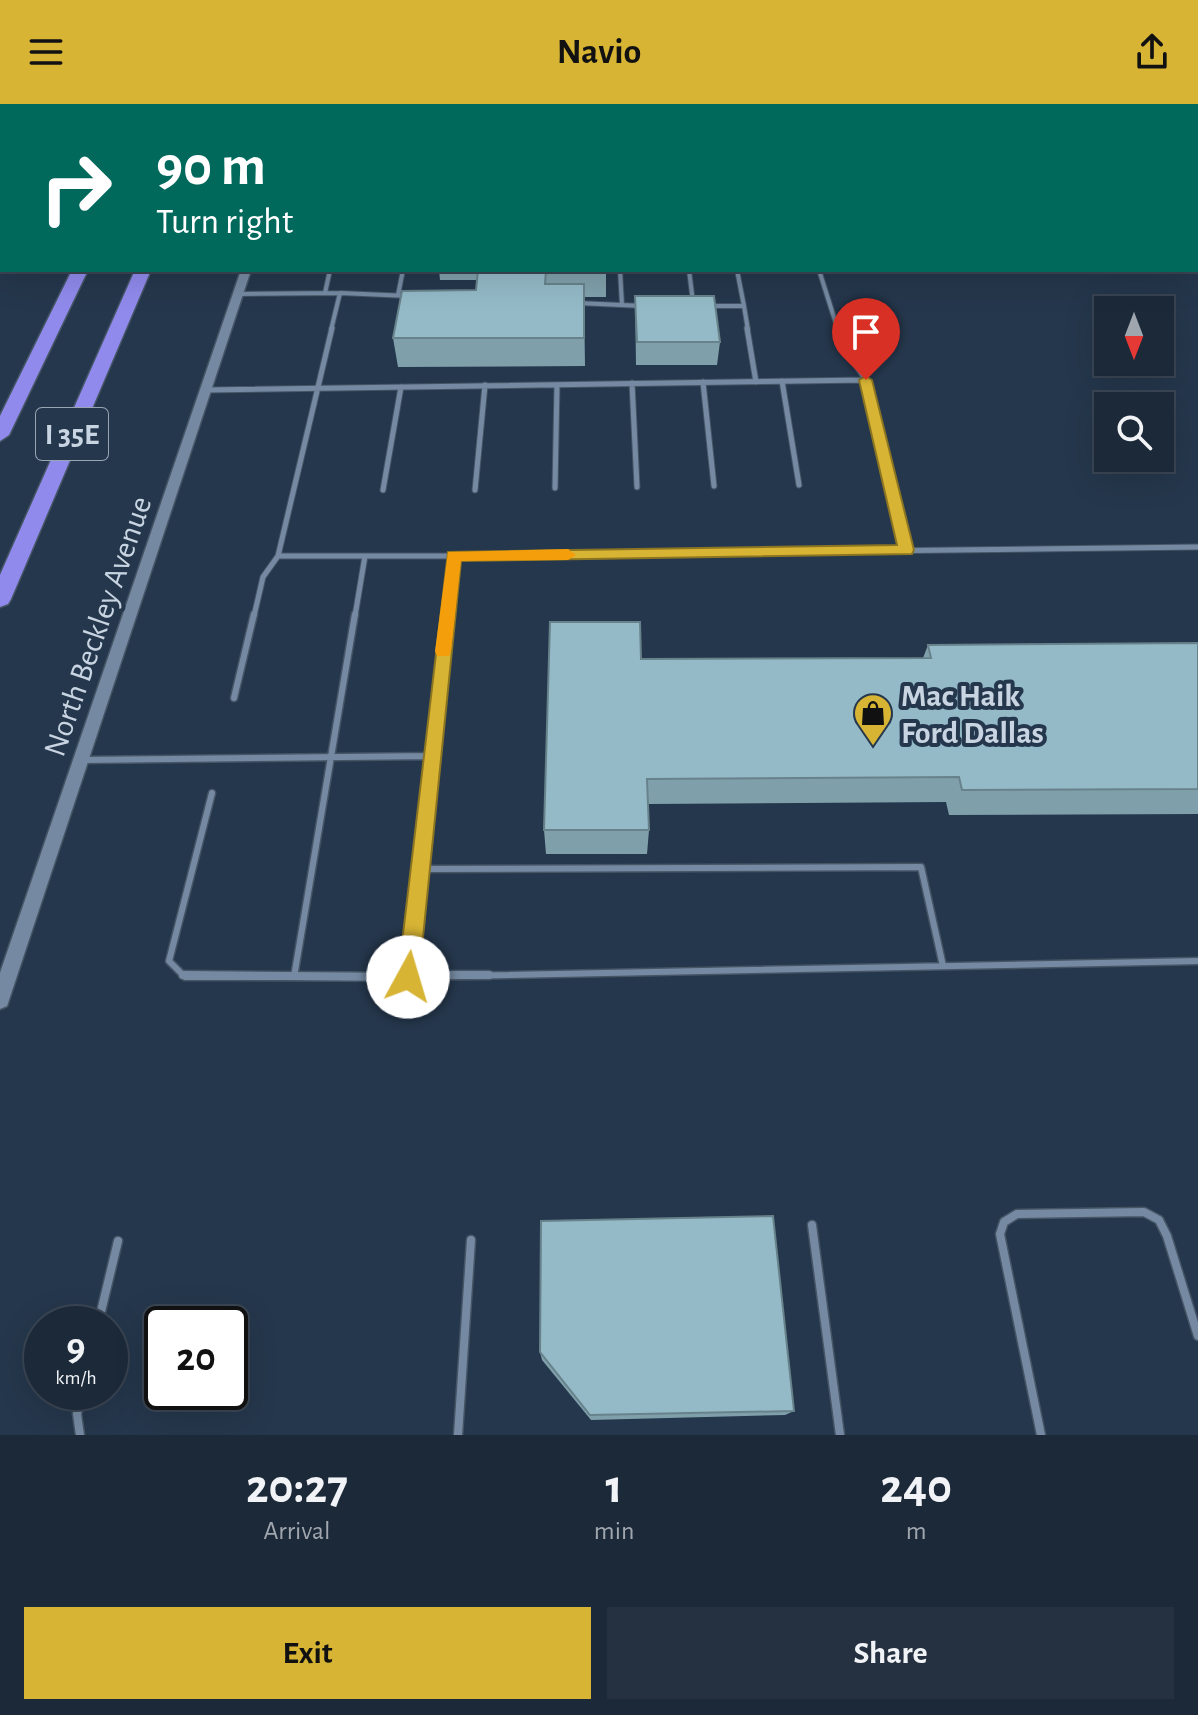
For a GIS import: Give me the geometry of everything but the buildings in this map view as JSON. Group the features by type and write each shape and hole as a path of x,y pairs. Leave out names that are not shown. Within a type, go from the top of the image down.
{"highway":[{"name":"I 35E","path":"0,435 79,272"},
{"name":"I 35E","path":"0,599 142,272"}],"main road":[{"name":"North Beckley Avenue","path":"0,1000 245,272"}],"lane":[{"path":"325,293 330,272"},
{"path":"398,295 403,272"},
{"path":"620,272 622,305"},
{"path":"689,272 693,306 744,306"},
{"path":"737,272 756,382"},
{"path":"820,272 843,346 866,380 906,550"},
{"path":"234,698 263,577 278,556 340,293"},
{"path":"238,294 412,296"},
{"path":"577,303 646,306"},
{"path":"207,390 866,380"},
{"path":"782,381 799,485"},
{"path":"703,382 714,486"},
{"path":"632,383 637,487"},
{"path":"475,490 485,385"},
{"path":"555,488 557,385"},
{"path":"383,490 401,387"},
{"path":"278,556 1198,547"},
{"path":"294,977 365,556"},
{"path":"408,977 454,556"},
{"path":"82,760 431,756"},
{"path":"212,793 169,961 185,977 408,977 1198,961"},
{"path":"419,869 921,867 943,966"},
{"path":"1041,1435 1000,1234 1004,1222 1017,1214 1144,1212 1159,1220 1167,1236 1198,1336"},
{"path":"812,1225 840,1435"},
{"path":"458,1435 471,1240"},
{"path":"102,1306 118,1241"},
{"path":"78,1410 80,1435"}],"slow traffic":[{"path":"443,651 454,556 568,555"}],"place":[{"name":"Mac Haik Ford Dallas","path":"873,747"}],"route":[{"path":"408,977 454,556 906,550 866,380"}]}
